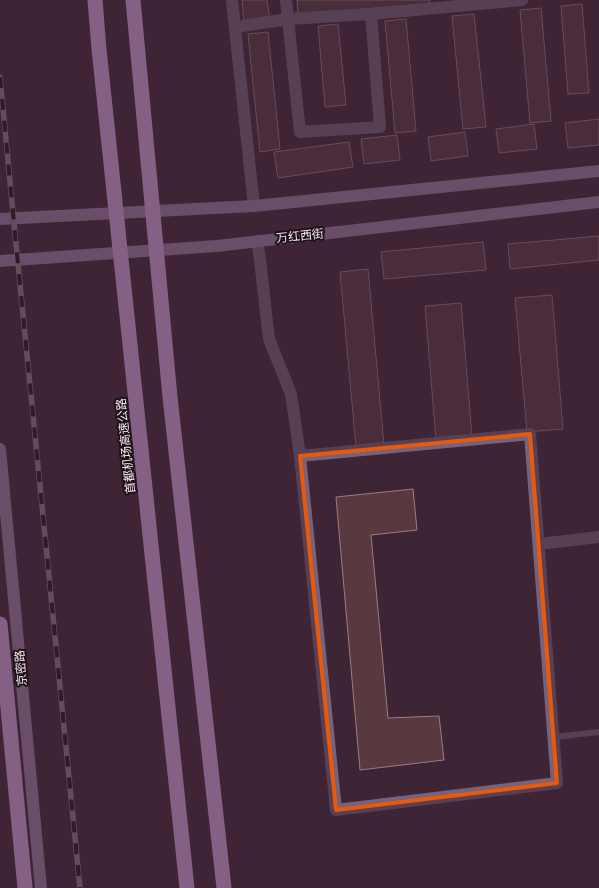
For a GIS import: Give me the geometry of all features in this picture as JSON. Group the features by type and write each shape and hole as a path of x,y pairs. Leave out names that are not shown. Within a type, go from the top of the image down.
{"highway":[{"name":"首都机场高速公路","path":"95,0 187,888"},
{"path":"133,0 170,396 224,888"},
{"path":"0,624 25,888"}],"main road":[{"path":"0,219 254,206 599,171"},
{"name":"万红西街","path":"0,261 217,246 599,202"},
{"name":"京密路","path":"0,449 41,888"}],"street":[{"path":"232,0 254,206"},
{"path":"286,0 300,132 380,127 371,14"},
{"path":"235,27 288,20 522,0"},
{"path":"257,241 269,339 291,394 300,456 336,810 557,783 530,434 300,456"},
{"path":"539,544 599,537"}],"lane":[{"path":"554,737 599,732"}],"highlighted area":[{"path":"530,434 557,783 336,810 300,456"}],"building":[{"path":"242,0 267,0 270,21 244,24"},
{"path":"297,0 430,0 430,4 298,14"},
{"path":"582,4 589,93 568,94 561,6"},
{"path":"541,8 551,121 530,123 520,10"},
{"path":"474,14 486,127 463,129 452,16"},
{"path":"406,19 416,131 395,133 385,21"},
{"path":"338,24 346,105 325,107 318,26"},
{"path":"268,32 280,149 260,152 248,34"},
{"path":"599,119 599,145 568,148 565,123"},
{"path":"534,124 537,149 499,153 496,129"},
{"path":"465,132 468,156 431,161 428,137"},
{"path":"397,135 400,160 364,164 361,139"},
{"path":"349,142 353,167 278,178 274,152"},
{"path":"599,236 599,260 510,269 508,244"},
{"path":"483,242 486,270 384,279 381,252"},
{"path":"368,269 384,445 356,447 340,272"},
{"path":"552,295 563,429 527,432 515,298"},
{"path":"461,303 472,437 436,440 425,306"},
{"path":"413,489 417,530 371,535 388,718 439,716 444,760 360,770 336,497"}],"railway":[{"path":"0,77 80,888"}]}
